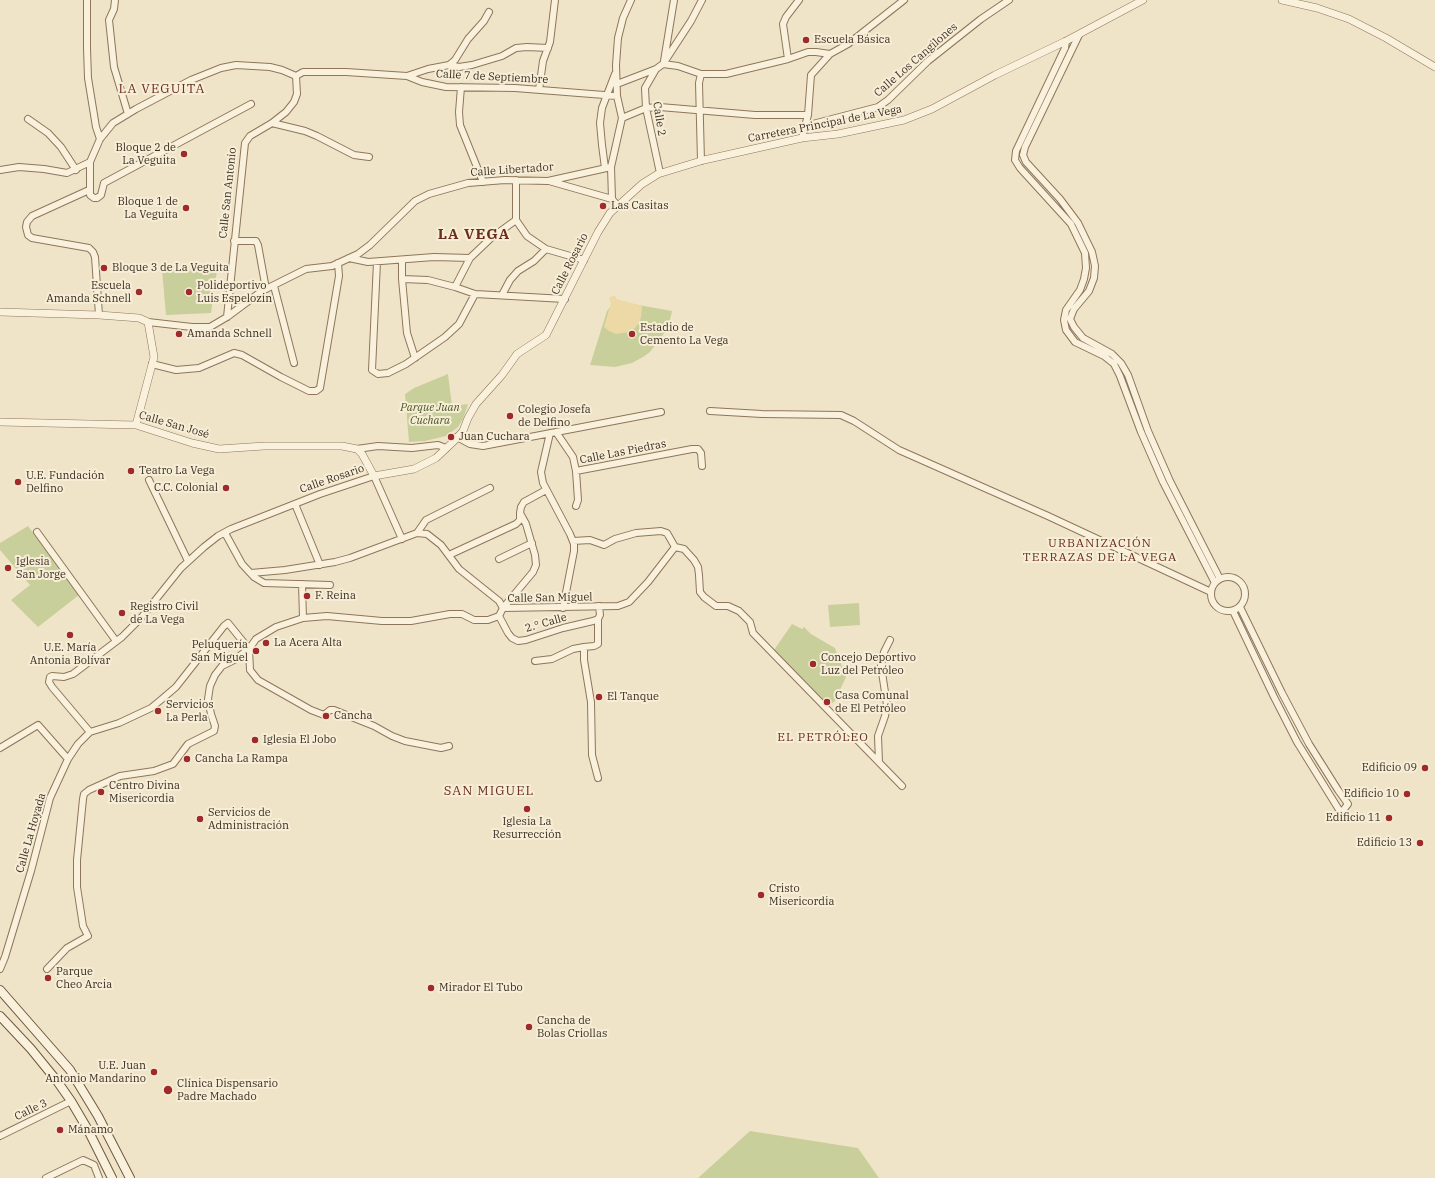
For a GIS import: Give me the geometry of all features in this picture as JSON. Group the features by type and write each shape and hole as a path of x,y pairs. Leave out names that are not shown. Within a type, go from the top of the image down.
{"main road":[{"path":"0,990 70,1070 98,1116 130,1178"},
{"path":"0,1016 57,1081 71,1101 88,1130 112,1178"}],"street":[{"path":"87,0 86,41 88,78 96,128 100,138"},
{"path":"115,0 114,8 108,20 114,67 128,114"},
{"path":"539,90 544,61 550,42 555,0"},
{"path":"608,167 622,118 617,96 616,71 618,38 623,18 631,0"},
{"path":"663,64 674,0"},
{"path":"617,84 656,69 663,64 702,0"},
{"path":"788,59 783,24 786,17 799,0"},
{"path":"802,138 808,116 811,75 830,54 848,44 904,0"},
{"name":"Calle Los Cangilones","path":"805,126 878,106 888,100 928,61 981,19 1009,0"},
{"name":"Carretera Principal de La Vega","path":"618,206 642,184 660,173 701,161 802,138 838,134 904,120 932,109 995,75 1079,35 1143,0"},
{"path":"1282,0 1318,8 1349,19 1386,38 1435,67"},
{"path":"449,65 455,60 468,39 484,21 489,12"},
{"path":"1079,35 1025,147 1023,155 1026,162 1060,199 1078,223 1092,252 1095,266 1094,278 1089,291 1074,309 1070,319 1074,327 1083,338 1112,354 1121,363 1128,375 1148,431 1217,581"},
{"path":"1066,41 1065,48 1016,151 1015,160 1020,168 1071,224 1085,253 1086,268 1084,279 1080,290 1066,310 1064,320 1066,330 1075,342 1104,356 1114,364 1162,482 1217,581"},
{"path":"407,76 428,69 449,65 459,67 472,65 502,56 516,48 548,48"},
{"path":"663,64 678,66 701,74 726,74 788,59 808,52 830,54"},
{"path":"251,104 104,183 101,195 97,198 90,195 90,162 100,138 113,123 128,114 191,80 221,68 236,65 270,67 296,76"},
{"name":"Calle 2","path":"656,69 645,88 646,108 660,173"},
{"path":"616,71 606,95 600,123 602,145 608,167 612,199 618,206"},
{"name":"Calle 7 de Septiembre","path":"296,76 302,72 346,72 407,76 422,82 446,87 515,88 617,96"},
{"path":"701,74 699,83 701,161"},
{"name":"Calle San Antonio","path":"227,317 245,143 250,136 272,123 286,112 294,102 297,94 296,76"},
{"path":"462,87 459,112 460,125 482,182"},
{"path":"622,118 646,108 660,107 755,115 808,116"},
{"path":"28,119 48,133 61,147 76,170"},
{"path":"272,123 305,131 354,154 369,157"},
{"path":"0,170 19,167 67,173 90,162"},
{"name":"Calle Libertador","path":"0,312 99,315 139,318 148,322 192,327 210,327 227,317 266,289 306,269 332,266 358,254 370,245 415,201 429,194 482,182 505,180 548,181 608,167"},
{"path":"516,180 516,220 528,236 546,249 584,260"},
{"path":"548,181 612,199"},
{"path":"89,190 32,216 27,222 26,227 28,235 32,238 89,248 93,252 95,257 99,315"},
{"name":"Calle Rosario","path":"90,732 52,687 49,682 52,676 69,676 116,640 141,618 188,561 204,547 231,529 320,494 374,476 414,469 436,458 463,431 476,404 498,381 517,354 546,335 598,232 610,213 618,206"},
{"path":"455,287 470,258 491,238 516,220"},
{"path":"234,241 256,241 266,289"},
{"path":"502,295 510,280 518,272 534,261 546,249"},
{"path":"349,258 368,262 377,262 434,258 470,258"},
{"path":"402,260 402,279 407,333 415,358"},
{"path":"377,262 372,370 378,374 388,372 406,364 445,337 459,324 475,294"},
{"path":"152,364 176,370 200,368 234,353 242,355 309,391 316,391 320,388 339,276 338,263"},
{"path":"402,279 428,280 475,294 564,300"},
{"path":"274,286 294,363"},
{"path":"136,425 154,357 148,322"},
{"path":"710,410 758,414 841,415 860,425 899,450 1048,516 1211,592"},
{"path":"457,437 470,444 483,446 661,412"},
{"name":"Calle San José","path":"0,422 136,425 192,444 219,448 264,446 342,446 357,449"},
{"path":"553,432 540,472 546,490 573,541 574,551 563,608"},
{"name":"Calle Las Piedras","path":"553,432 573,457 576,471 692,449 698,449 701,453 702,466"},
{"path":"357,449 378,446 412,448 438,445 446,448"},
{"path":"357,449 362,454 374,476 402,539"},
{"path":"576,471 578,500 576,506"},
{"path":"149,480 188,561"},
{"path":"418,533 426,520 490,488"},
{"path":"449,556 516,524 520,520 521,507 524,502 546,490"},
{"path":"295,504 320,565"},
{"path":"250,573 320,565 350,558 418,533 427,534 441,545 459,569 499,601 503,608 533,572 536,565 532,543 526,524 520,513"},
{"path":"573,541 590,540 604,545 615,539 636,533 661,531 667,533 675,547 684,549 694,560 698,567 700,592 704,597 716,606 728,606 739,610 750,622 753,633 902,786"},
{"path":"37,532 116,640"},
{"path":"225,533 242,564 250,573 264,583 330,585"},
{"path":"499,559 532,543"},
{"name":"Calle San Miguel","path":"47,969 67,948 88,936 83,926 77,881 79,830 84,794 89,790 120,776 154,771 173,764 188,744 214,731 208,699 210,686 215,675 222,666 250,649 256,639 276,627 303,618 327,616 382,621 411,621 450,614 462,614 474,620 488,620 499,616 503,608 618,606 629,602 648,582 675,547"},
{"path":"1231,577 1236,579 1244,586 1245,597 1240,607 1233,611 1222,610 1217,607 1211,597 1211,592 1217,581 1231,577"},
{"path":"302,584 303,618"},
{"path":"535,661 552,659 564,652 598,644 599,606"},
{"path":"1233,611 1297,742 1341,812 1348,804 1309,744 1240,607"},
{"name":"2.° Calle","path":"499,616 508,633 512,638 518,641 598,619"},
{"name":"Calle La Hoyada","path":"0,969 31,871 50,798 68,759 78,744 90,732 119,723 151,708 176,687 224,626 228,623 250,649"},
{"path":"879,762 878,736 885,716 886,705 881,666 884,652 890,640"},
{"path":"584,647 584,660 591,702 592,755 598,778"},
{"path":"250,649 250,670 258,680 311,710 324,715 330,710 334,710 374,726 405,741 441,748 449,746"},
{"path":"0,748 38,725 68,759"},
{"name":"Calle 3","path":"0,1136 71,1101"},
{"path":"46,1178 83,1160 94,1165 99,1178"}],"green space":[{"name":"Polideportivo Luis Espelozin","path":"162,270 217,271 211,313 166,315"},
{"name":"Estadio de Cemento La Vega","path":"622,302 672,311 669,324 665,332 650,352 632,363 615,367 590,365 607,311 610,307"},
{"name":"Parque Juan Cuchara","path":"448,374 452,406 468,404 463,419 458,427 446,436 425,441 409,442 405,394 414,388"},
{"path":"28,526 79,595 38,627 11,600 30,585 0,550 0,543"},
{"path":"859,603 860,625 830,627 828,605"},
{"name":"Concejo Deportivo Luz del Petróleo","path":"792,624 802,629 804,627 811,634 835,648 846,677 835,701 825,708 774,650"},
{"path":"750,1131 858,1148 879,1178 698,1178"}],"sand":[{"path":"615,296 617,299 642,306 639,323 629,332 616,334 604,327 611,303 609,298"}],"place":[{"name":"Escuela Básica","path":"806,40"},
{"name":"Bloque 2 de La Veguita","path":"184,154"},
{"name":"Las Casitas","path":"603,206"},
{"name":"Bloque 1 de La Veguita","path":"186,208"},
{"name":"Bloque 3 de La Veguita","path":"104,268"},
{"name":"Escuela Amanda Schnell","path":"139,292"},
{"name":"Polideportivo Luis Espelozin","path":"189,292"},
{"name":"Amanda Schnell","path":"179,334"},
{"name":"Estadio de Cemento La Vega","path":"632,334"},
{"name":"Colegio Josefa de Delfino","path":"510,416"},
{"name":"Juan Cuchara","path":"451,437"},
{"name":"Teatro La Vega","path":"131,471"},
{"name":"U.E. Fundación Delfino","path":"18,482"},
{"name":"C.C. Colonial","path":"226,488"},
{"name":"Iglesia San Jorge","path":"8,568"},
{"name":"F. Reina","path":"307,596"},
{"name":"Registro Civil de La Vega","path":"122,613"},
{"name":"U.E. María Antonia Bolívar","path":"70,635"},
{"name":"La Acera Alta","path":"266,643"},
{"name":"Peluquería San Miguel","path":"256,651"},
{"name":"Concejo Deportivo Luz del Petróleo","path":"813,664"},
{"name":"El Tanque","path":"599,697"},
{"name":"Casa Comunal de El Petróleo","path":"827,702"},
{"name":"Servicios La Perla","path":"158,711"},
{"name":"Cancha","path":"326,716"},
{"name":"Iglesia El Jobo","path":"255,740"},
{"name":"Cancha La Rampa","path":"187,759"},
{"name":"Edificio 09","path":"1425,768"},
{"name":"Centro Divina Misericordia","path":"101,792"},
{"name":"Edificio 10","path":"1407,794"},
{"name":"Iglesia La Resurrección","path":"527,809"},
{"name":"Edificio 11","path":"1389,818"},
{"name":"Servicios de Administración","path":"200,819"},
{"name":"Edificio 13","path":"1420,843"},
{"name":"Cristo Misericordia","path":"761,895"},
{"name":"Parque Cheo Arcia","path":"48,978"},
{"name":"Mirador El Tubo","path":"431,988"},
{"name":"Cancha de Bolas Criollas","path":"529,1027"},
{"name":"U.E. Juan Antonio Mandarino","path":"154,1072"},
{"name":"Clínica Dispensario Padre Machado","path":"168,1090"},
{"name":"Mánamo","path":"60,1130"}],"district":[{"name":"LA VEGUITA","path":"162,89"},
{"name":"LA VEGA","path":"474,235"},
{"name":"URBANIZACIÓN TERRAZAS DE LA VEGA","path":"1100,551"},
{"name":"EL PETRÓLEO","path":"823,738"},
{"name":"SAN MIGUEL","path":"489,791"}]}
